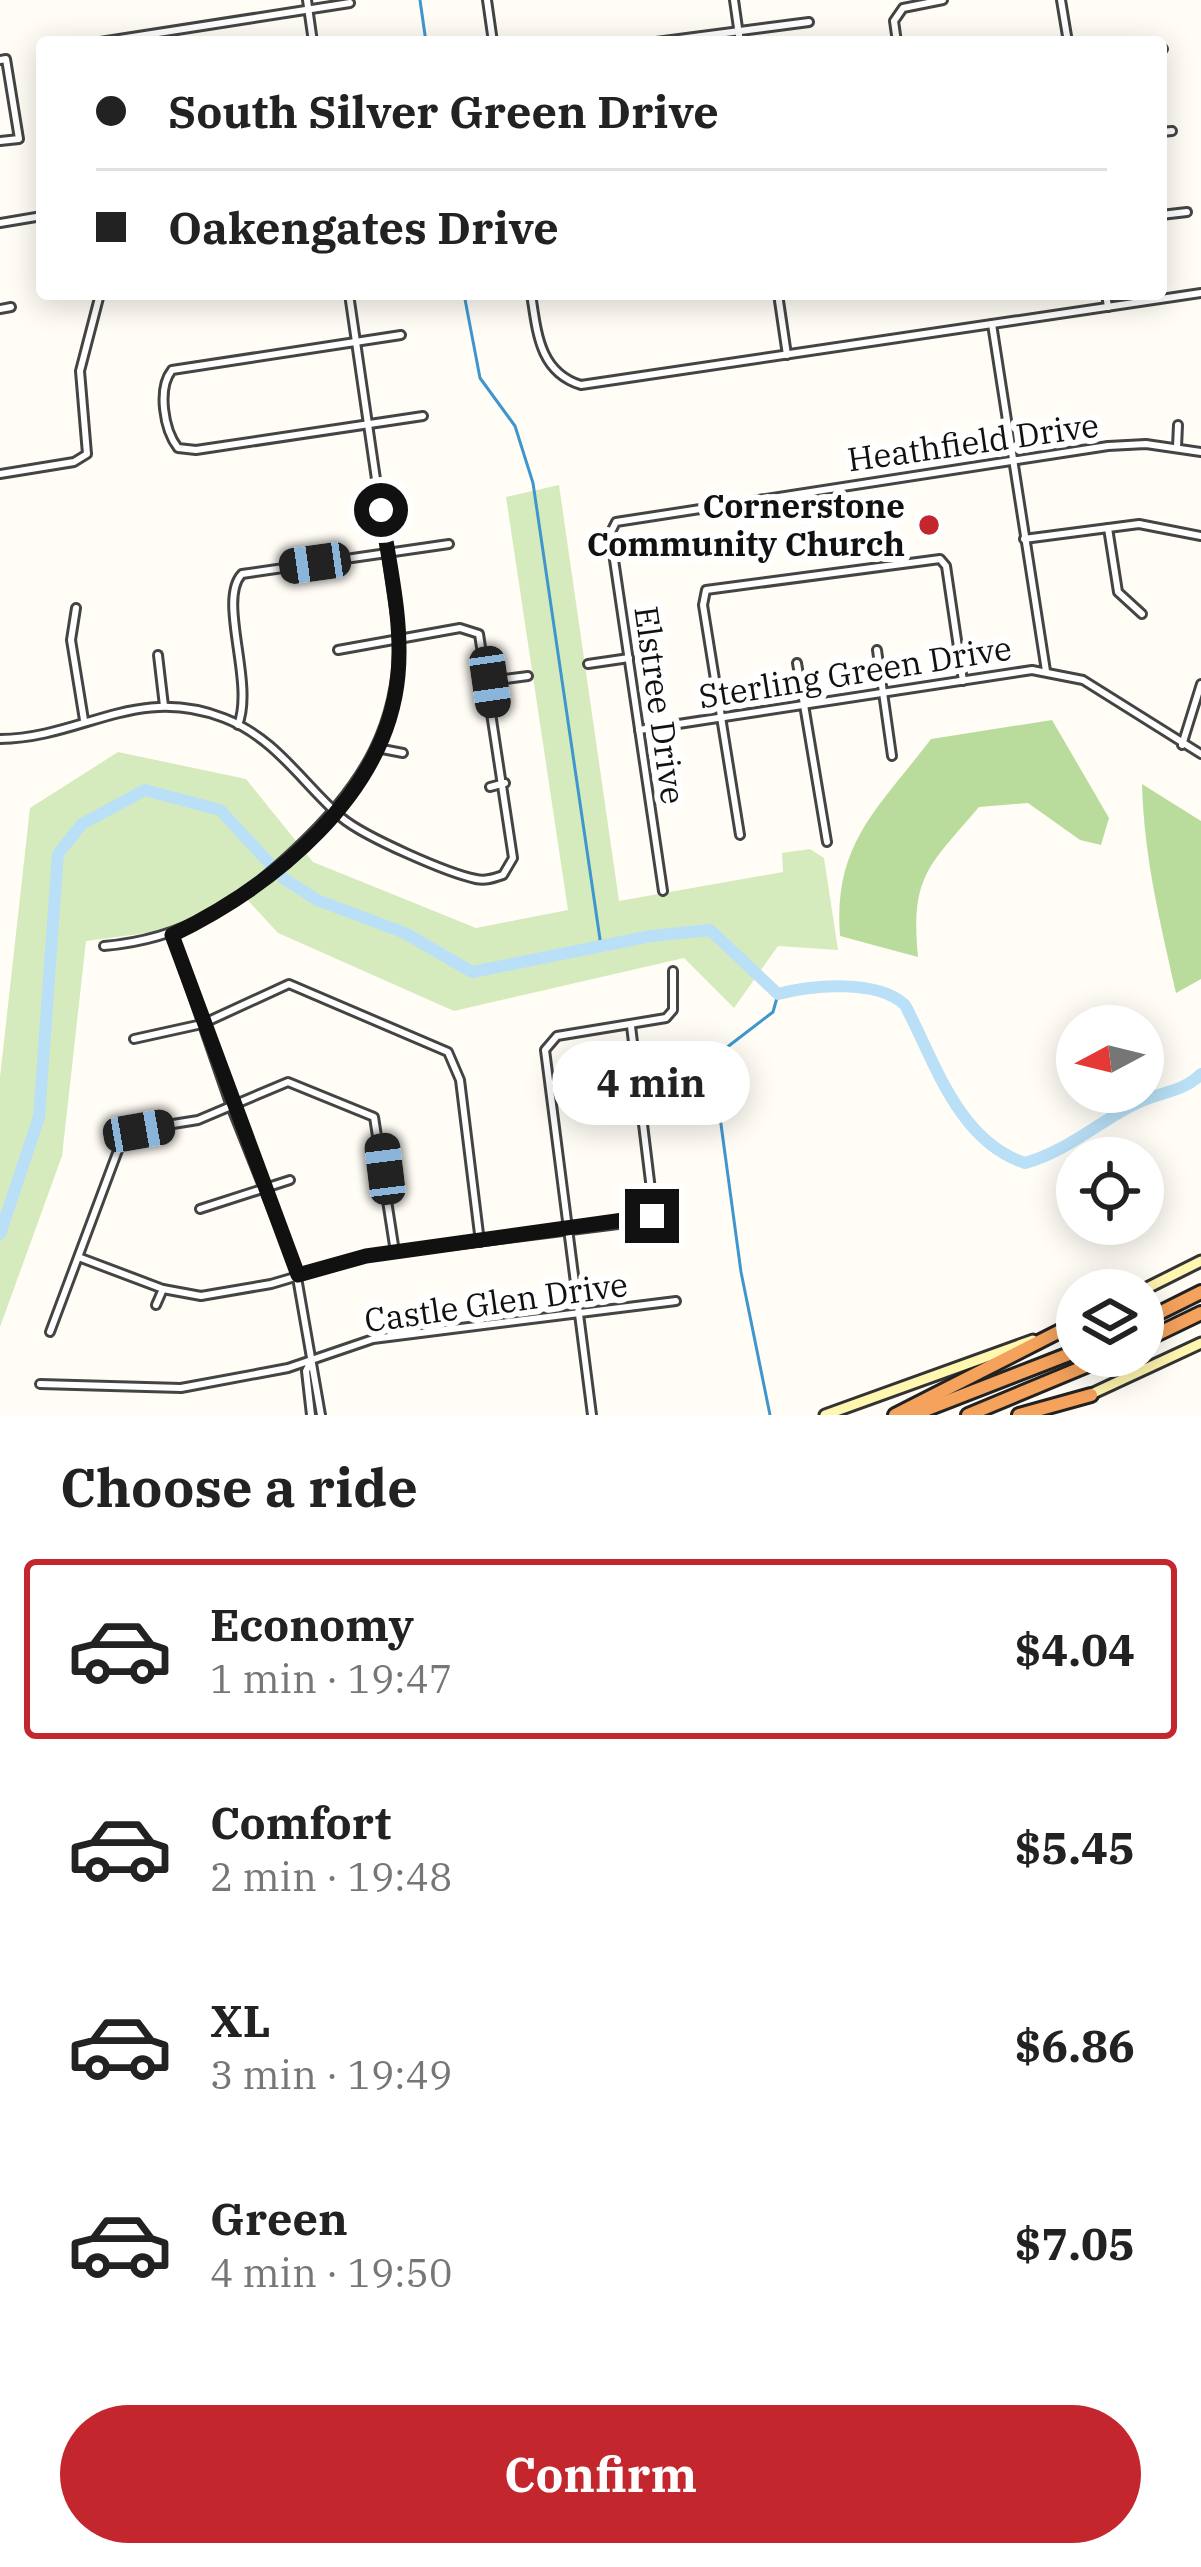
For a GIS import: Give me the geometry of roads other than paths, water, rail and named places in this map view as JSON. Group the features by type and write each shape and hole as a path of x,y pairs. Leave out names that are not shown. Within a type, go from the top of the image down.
{"highway":[{"path":"1164,1310 1201,1292"},
{"path":"1164,1331 1201,1313"},
{"path":"895,1415 1056,1333"},
{"path":"912,1415 1056,1359"},
{"path":"968,1415 1059,1377"},
{"path":"1019,1415 1090,1395"}],"main road":[{"path":"1164,1280 1201,1261"},
{"path":"825,1415 1056,1330"},
{"path":"1044,1415 1201,1343"}],"street":[{"path":"487,0 492,36"},
{"path":"734,0 739,36"},
{"path":"896,36 894,21 910,5 943,0"},
{"path":"1061,0 1067,36"},
{"path":"130,36 307,4 350,3"},
{"path":"307,4 312,36"},
{"path":"694,36 809,22"},
{"path":"0,142 19,139 3,59"},
{"path":"1167,131 1172,131"},
{"path":"1167,214 1187,212"},
{"path":"0,223 36,217"},
{"path":"1167,298 1201,293"},
{"path":"0,474 74,462 88,450 80,371 98,300"},
{"path":"104,946 172,935 251,890 336,812 377,748 394,700 399,638 350,300"},
{"path":"532,300 539,346 549,362 563,378 592,385 1154,300"},
{"path":"779,300 787,356"},
{"path":"1107,300 1108,307"},
{"path":"0,309 11,307"},
{"path":"992,324 1046,671"},
{"path":"401,335 181,367 168,375 163,393 169,434 186,450 423,416"},
{"path":"1177,447 1178,425"},
{"name":"Heathfield Drive","path":"613,525 632,516 1127,444 1201,452"},
{"name":"Elstree Drive","path":"613,525 663,892"},
{"path":"1024,539 1108,527 1157,526 1201,536"},
{"path":"1108,527 1118,592 1142,614"},
{"path":"238,724 247,695 233,584 242,574 448,544"},
{"path":"740,835 703,605 706,590 940,559 946,566 963,681"},
{"path":"76,608 71,640 84,720"},
{"path":"0,739 48,733 118,709 164,706 238,724 277,751 356,827 478,879 503,875 512,865 505,783 478,634 465,628 338,650"},
{"path":"877,650 892,756"},
{"path":"158,655 164,706"},
{"path":"588,664 628,658"},
{"path":"797,663 826,842"},
{"name":"Sterling Green Drive","path":"639,730 1046,671 1083,680 1201,754"},
{"path":"490,682 528,676"},
{"path":"1182,745 1201,684"},
{"path":"377,748 404,753"},
{"path":"490,787 505,783"},
{"path":"172,935 231,1106 298,1275 321,1412 311,1413 306,1371 311,1361"},
{"path":"592,1415 548,1042 556,1036 655,1023 673,1010 673,971"},
{"path":"134,1039 202,1024 289,984 448,1052 460,1080 480,1242"},
{"path":"81,1258 163,1289 201,1296 395,1252 652,1216 631,1027"},
{"path":"50,1332 123,1136 129,1131 198,1120 295,1082 374,1117 395,1252"},
{"path":"200,1210 290,1180"},
{"path":"156,1305 163,1289"},
{"name":"Castle Glen Drive","path":"40,1384 156,1390 245,1379 373,1339 676,1301"}],"waterway":[{"path":"420,0 425,36"},
{"path":"465,300 480,378 515,426 533,483 601,946"},
{"path":"0,1234 39,1117 58,854 82,824 145,790 220,810 283,878 317,900 405,933 472,972 651,936 710,930 778,994 844,986 879,991 905,1005 965,1118 982,1137 1025,1163 1201,1074"},
{"path":"770,1415 741,1272 715,1080 726,1048 773,1012 778,994"}],"place":[{"name":"Cornerstone Community Church","path":"929,525"}]}
